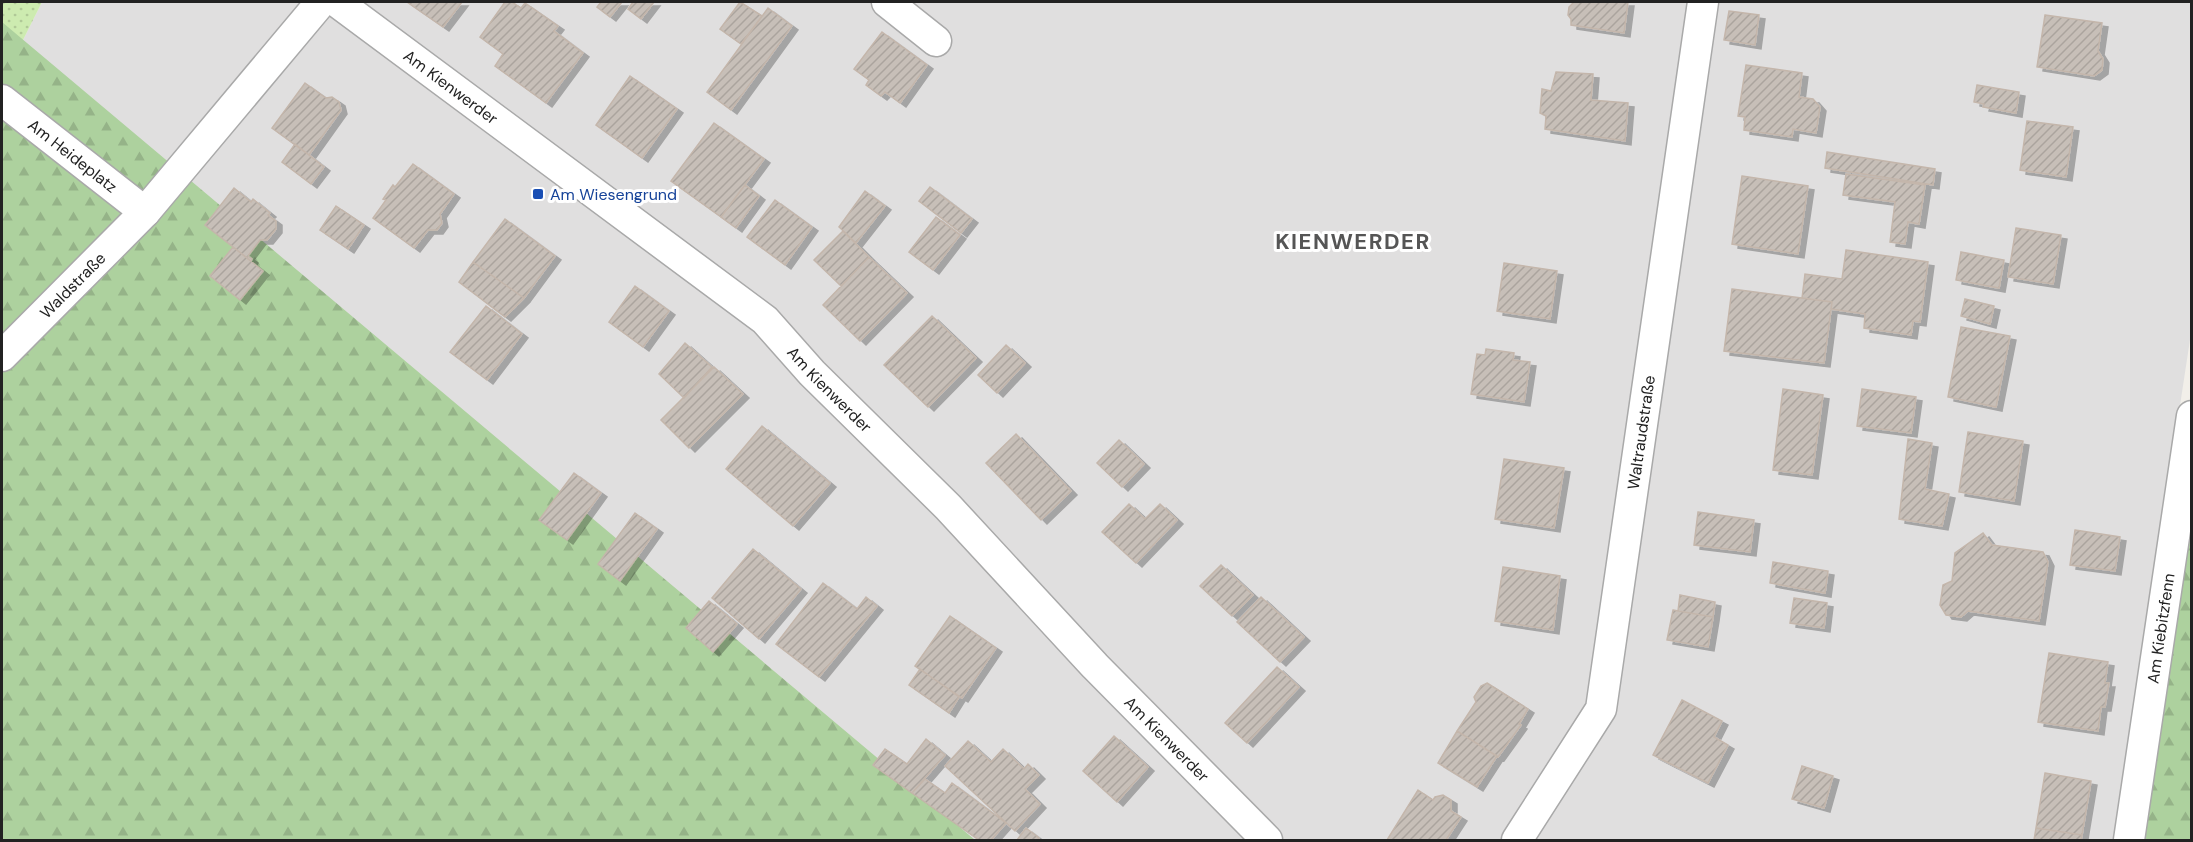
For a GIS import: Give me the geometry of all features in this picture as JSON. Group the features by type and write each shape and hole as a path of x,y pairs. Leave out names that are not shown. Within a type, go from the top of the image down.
{"street":[{"path":"145,212 321,2"},
{"name":"Am Kienwerder","path":"337,2 765,320 812,373 948,507 1095,666 1267,840"},
{"path":"887,2 936,41"},
{"name":"Waltraudstraße","path":"1517,840 1601,709 1703,2"},
{"name":"Am Heideplatz","path":"2,100 145,212"},
{"name":"Waldstraße","path":"2,356 145,212"},
{"name":"Am Kiebitzfenn","path":"2128,840 2192,417"}],"shaded area":[{"path":"42,2 2191,2 2191,333 2114,840 935,840 2,82"}],"green space":[{"path":"2,2 42,2 2,82"},
{"path":"2,22 975,840 2,840"},
{"path":"2191,471 2191,840 2138,840"}],"building":[{"path":"407,2 462,2 443,27"},
{"path":"505,2 512,2 521,8 525,3 558,26 554,31 583,53 546,103 495,66 503,54 480,37"},
{"path":"601,2 622,2 610,17 597,7"},
{"path":"633,2 654,2 641,19 628,9"},
{"path":"740,2 762,16 741,44 720,29"},
{"path":"1574,2 1628,2 1624,33 1571,25 1568,15 1569,7"},
{"path":"768,8 792,26 731,110 707,92"},
{"path":"1729,11 1759,15 1755,45 1724,40"},
{"path":"2045,15 2102,23 2098,51 2103,59 2102,70 2094,76 2037,67"},
{"path":"882,32 927,65 900,103 885,92 881,96 866,85 869,80 854,69"},
{"path":"1746,65 1802,73 1799,97 1813,99 1820,107 1816,133 1793,129 1792,137 1744,130 1745,117 1738,116"},
{"path":"1556,72 1593,74 1591,100 1628,103 1625,141 1545,129 1546,116 1540,113 1542,89 1551,91"},
{"path":"630,76 677,109 642,158 596,125"},
{"path":"305,83 326,98 332,97 339,102 341,110 309,155 272,128"},
{"path":"1977,85 2019,92 2016,113 1983,107 1984,104 1974,102"},
{"path":"2027,121 2073,127 2066,177 2020,170"},
{"path":"714,123 764,159 721,217 671,181"},
{"path":"295,144 324,167 311,184 282,162"},
{"path":"1827,152 1935,169 1933,185 1825,168"},
{"path":"413,164 454,194 440,214 442,223 437,230 428,230 414,248 373,218 393,185 395,187"},
{"path":"1846,174 1925,185 1919,224 1908,222 1905,244 1890,242 1895,202 1843,195"},
{"path":"1742,176 1808,186 1798,254 1732,244"},
{"path":"745,185 759,196 736,228 721,217"},
{"path":"930,187 972,219 961,233 919,201"},
{"path":"234,188 251,202 253,199 276,221 276,229 267,240 260,240 248,256 252,259 251,261 205,225"},
{"path":"865,191 885,206 856,243 839,227"},
{"path":"775,200 812,227 785,265 747,237"},
{"path":"336,206 364,225 348,249 320,230"},
{"path":"936,217 960,235 933,270 909,252"},
{"path":"505,219 555,256 524,298 473,262"},
{"path":"2016,228 2061,235 2053,284 2008,277"},
{"path":"843,231 869,257 841,286 814,260"},
{"path":"233,247 263,271 240,300 210,276"},
{"path":"1846,250 1928,262 1920,322 1913,321 1911,335 1864,328 1865,314 1831,309 1832,302 1802,298 1805,274 1842,279"},
{"path":"1961,252 2004,260 1999,288 1956,280"},
{"path":"869,257 907,293 860,341 823,305"},
{"path":"473,262 524,298 505,317 459,282"},
{"path":"1504,263 1557,271 1550,319 1497,311"},
{"path":"635,286 669,311 643,347 609,322"},
{"path":"1732,289 1832,302 1824,363 1724,351"},
{"path":"1965,299 1994,306 1990,324 1961,316"},
{"path":"486,306 522,334 487,380 450,352"},
{"path":"932,316 976,358 928,407 884,365"},
{"path":"1961,327 2010,336 1996,407 1948,397"},
{"path":"685,343 712,367 684,398 659,374"},
{"path":"1006,345 1025,363 997,393 978,375"},
{"path":"1486,349 1514,353 1513,360 1530,362 1524,402 1471,394 1477,354 1485,355"},
{"path":"714,367 743,394 689,448 661,420"},
{"path":"1783,389 1823,395 1812,475 1773,470"},
{"path":"1862,389 1916,397 1911,433 1857,426"},
{"path":"762,426 830,483 793,526 726,469"},
{"path":"1968,432 2023,441 2014,501 1959,492"},
{"path":"1016,434 1071,491 1041,520 986,463"},
{"path":"1908,439 1932,443 1925,489 1949,494 1942,526 1899,519"},
{"path":"1119,440 1144,464 1122,487 1097,463"},
{"path":"1504,459 1564,468 1554,528 1495,519"},
{"path":"574,473 601,493 567,540 539,520"},
{"path":"1129,504 1145,519 1160,504 1177,520 1136,563 1102,532"},
{"path":"1698,512 1754,520 1750,552 1694,545"},
{"path":"635,513 657,529 620,581 598,564"},
{"path":"2075,530 2120,537 2115,571 2070,565"},
{"path":"1983,533 1992,545 2043,552 2048,562 2039,621 1968,611 1961,617 1946,615 1940,605 1943,585 1952,581 1955,553"},
{"path":"753,549 801,589 759,639 712,598"},
{"path":"1773,562 1828,571 1825,593 1770,583"},
{"path":"1221,565 1253,595 1232,616 1200,586"},
{"path":"1503,567 1560,576 1553,630 1495,621"},
{"path":"823,583 857,609 866,597 877,606 819,677 776,644"},
{"path":"1680,595 1715,602 1713,617 1678,611"},
{"path":"1261,597 1304,637 1280,662 1237,622"},
{"path":"1794,598 1827,603 1824,628 1790,623"},
{"path":"709,601 737,624 713,652 686,628"},
{"path":"1673,610 1713,617 1708,647 1667,640"},
{"path":"950,616 996,648 962,698 915,666"},
{"path":"2049,653 2108,662 2105,683 2109,683 2105,707 2101,707 2098,731 2038,722"},
{"path":"1277,667 1299,687 1247,743 1225,723"},
{"path":"920,669 959,697 949,713 909,685"},
{"path":"1487,683 1528,709 1519,724 1521,725 1498,757 1457,731 1476,702 1474,697 1481,686"},
{"path":"1682,700 1722,721 1714,737 1728,745 1708,783 1653,755"},
{"path":"1457,731 1497,756 1477,787 1438,763"},
{"path":"1114,736 1148,767 1117,802 1083,771"},
{"path":"926,739 945,755 912,793 873,765 885,749 907,764"},
{"path":"968,741 991,762 1003,749 1024,769 1028,764 1039,775 1025,789 1040,804 1015,831 945,766"},
{"path":"1802,766 1833,776 1824,808 1792,799"},
{"path":"2045,773 2091,781 2082,835 2036,828"},
{"path":"925,779 945,793 952,783 1006,823 991,840 979,840 912,793"},
{"path":"1418,790 1433,800 1443,795 1451,800 1451,811 1461,817 1446,840 1387,840"},
{"path":"1026,828 1039,838 1037,840 1017,840"},
{"path":"2036,828 2082,835 2081,840 2034,840"}],"place":[{"name":"Am Wiesengrund","path":"538,194"}],"district":[{"name":"KIENWERDER","path":"1353,241"}]}
